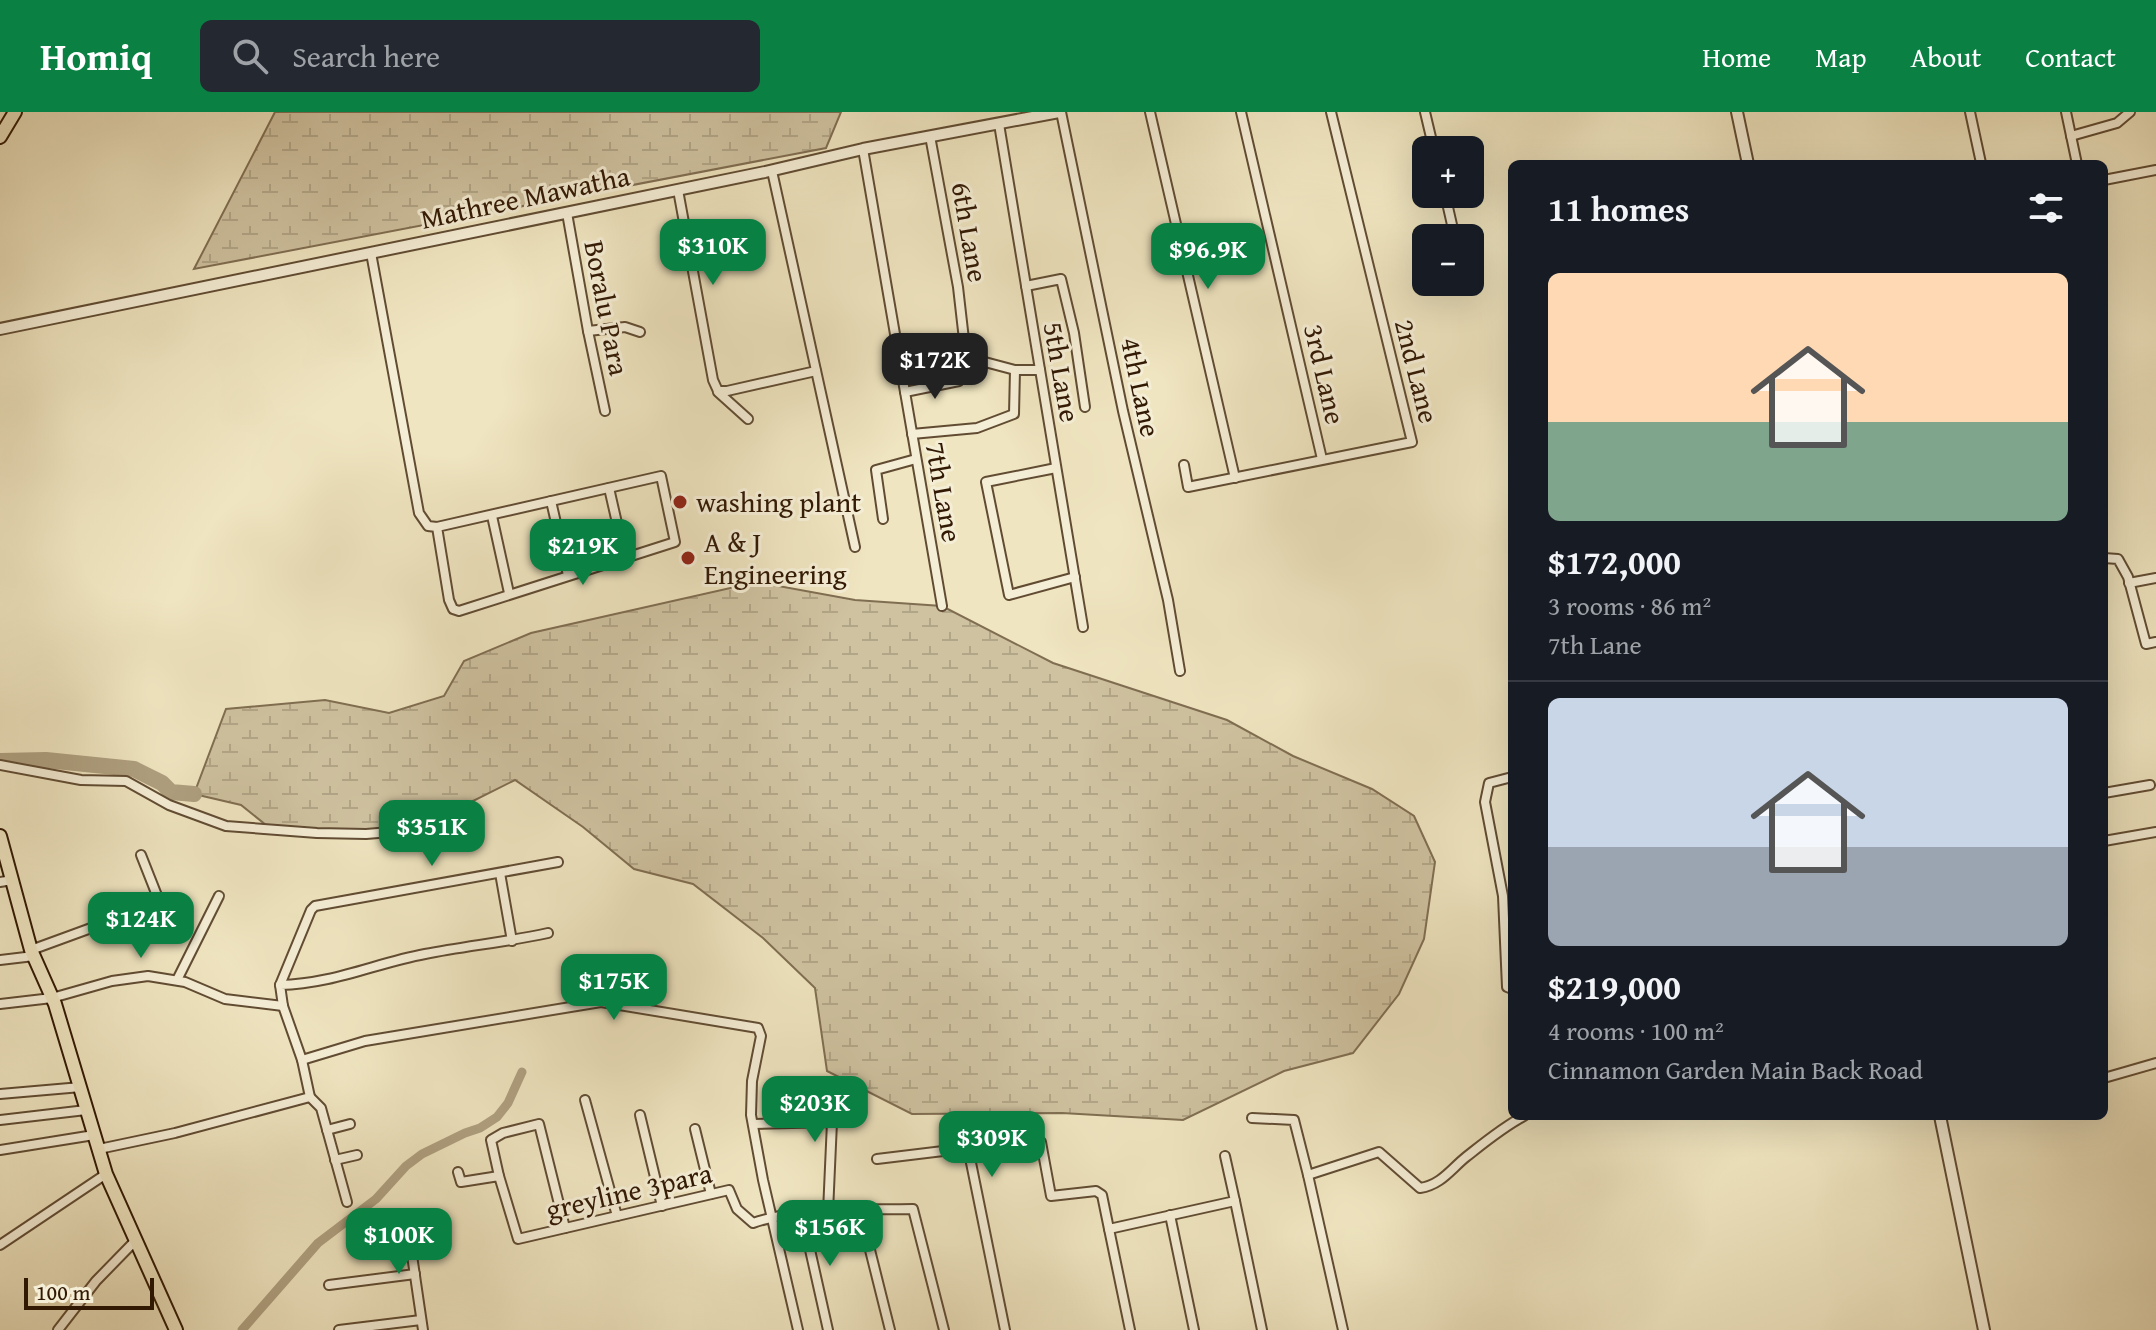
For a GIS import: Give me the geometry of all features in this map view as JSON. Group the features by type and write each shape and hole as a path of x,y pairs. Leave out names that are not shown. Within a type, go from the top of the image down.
{"main road":[{"path":"0,137 15,112"},
{"path":"0,836 6,881 52,998 106,1174 176,1330"}],"street":[{"name":"Mathree Mawatha","path":"0,329 772,171 863,149 1060,112"},
{"name":"4th Lane","path":"1060,112 1123,411 1168,600 1180,671"},
{"path":"1150,112 1235,478"},
{"name":"3rd Lane","path":"1241,112 1322,459"},
{"name":"2nd Lane","path":"1184,465 1188,487 1412,442 1331,112"},
{"path":"1425,112 1431,136"},
{"path":"1737,112 1747,160"},
{"path":"1970,112 1980,160"},
{"path":"2066,112 2076,160"},
{"path":"2071,136 2117,123 2130,112"},
{"name":"5th Lane","path":"999,124 1083,627"},
{"name":"6th Lane","path":"930,136 958,287 966,357 1015,370 1040,370"},
{"name":"7th Lane","path":"863,149 942,606"},
{"path":"2108,179 2156,170"},
{"path":"772,171 855,547"},
{"path":"678,190 713,380 718,391 748,419"},
{"name":"Boralu Para","path":"567,213 605,411"},
{"path":"371,253 420,517 428,526 492,516 661,476 675,538 672,545 459,611 453,609 449,600 437,527"},
{"path":"1026,286 1061,279 1074,333 1085,407"},
{"path":"588,331 625,327 640,332"},
{"path":"912,434 977,428 1014,414 1015,370"},
{"path":"718,391 745,388 816,371"},
{"path":"905,392 959,381"},
{"path":"883,519 876,470 916,459"},
{"path":"1056,468 986,482 1009,595 1075,577"},
{"path":"609,488 625,558"},
{"path":"551,501 568,575"},
{"path":"492,516 509,593"},
{"path":"2108,558 2118,559 2129,583 2146,644 2156,642"},
{"path":"2129,583 2156,578"},
{"path":"0,765 81,780 126,781 169,805 226,826 366,834 451,827"},
{"path":"1508,778 1489,783 1485,802 1503,896 1508,987"},
{"path":"2108,792 2150,785"},
{"path":"2108,840 2156,832"},
{"path":"0,960 32,953 154,905 158,898 141,855"},
{"path":"347,1202 321,1108 310,1097 302,1060 283,1006 280,985 311,910 315,906 558,862"},
{"path":"500,873 512,941"},
{"path":"177,980 219,896"},
{"path":"280,985 300,985 423,954 548,933"},
{"path":"0,1004 52,998 135,976 177,980 225,999 283,1006"},
{"path":"302,1060 365,1041 601,1002 758,1028 761,1036 752,1081 753,1124 798,1330"},
{"path":"2108,1077 2156,1063"},
{"path":"0,1094 81,1087"},
{"path":"99,1149 175,1133 310,1097"},
{"path":"585,1100 617,1216"},
{"path":"0,1120 86,1110"},
{"path":"640,1115 662,1206"},
{"path":"1252,1118 1294,1120 1343,1330"},
{"path":"1308,1175 1379,1152 1420,1188 1428,1187 1445,1178 1462,1160 1516,1120"},
{"path":"1941,1120 1984,1330"},
{"path":"753,1124 832,1122 828,1212"},
{"path":"327,1130 350,1124"},
{"path":"458,1172 461,1182 499,1176 491,1140 503,1133 539,1124 565,1228"},
{"path":"695,1129 711,1194"},
{"path":"0,1150 94,1135"},
{"path":"1041,1142 1051,1196 1096,1191 1102,1195 1130,1330"},
{"path":"877,1159 968,1148 1005,1330"},
{"path":"335,1160 357,1155"},
{"path":"1225,1156 1262,1330"},
{"path":"0,1245 106,1174"},
{"name":"greyline 3para","path":"499,1176 518,1239 729,1190 737,1209 753,1223 773,1216 913,1209 944,1330"},
{"path":"1109,1229 1235,1201"},
{"path":"860,1210 890,1330"},
{"path":"802,1214 828,1330"},
{"path":"1170,1215 1194,1330"},
{"path":"370,1227 404,1230 411,1241 423,1330"},
{"path":"58,1330 96,1281 136,1240"},
{"path":"329,1285 415,1274"},
{"path":"339,1330 421,1320"}],"green space":[{"path":"275,112 841,112 826,148 194,269"},
{"path":"757,582 855,600 942,606 1053,663 1227,720 1293,756 1372,789 1414,816 1435,862 1424,939 1399,994 1353,1053 1284,1071 1183,1120 1062,1113 912,1114 827,1071 815,988 763,938 693,884 634,869 583,827 515,780 467,804 390,832 271,829 241,805 194,794 226,709 325,700 389,713 444,696 464,661 531,633"}],"waterway":[{"path":"0,761 46,760 134,769 162,783 171,792 194,794"},
{"path":"242,1330 318,1243 376,1199 406,1166 422,1154 497,1117 508,1103 522,1072"}],"place":[{"name":"washing plant","path":"680,502"},
{"name":"A & J Engineering","path":"688,558"}]}
